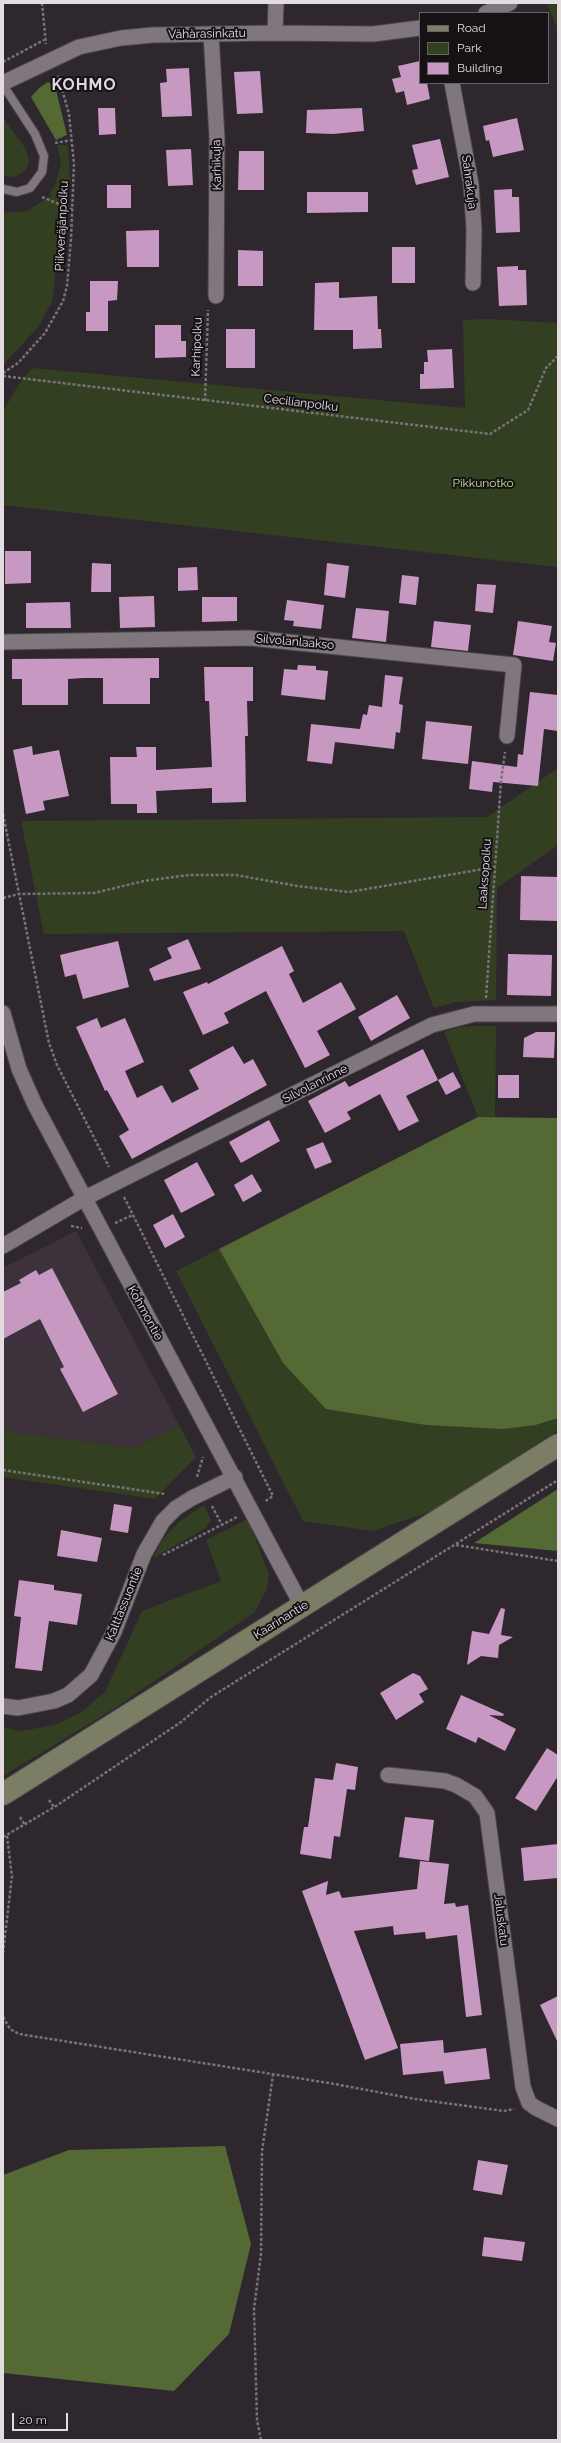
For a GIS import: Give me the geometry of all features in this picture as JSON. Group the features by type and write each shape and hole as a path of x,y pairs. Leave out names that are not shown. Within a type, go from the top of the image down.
{"main road":[{"name":"Kaarinantie","path":"3,1794 558,1445"}],"street":[{"path":"275,33 276,3"},
{"path":"488,12 510,3"},
{"name":"Vähärasinkatu","path":"3,84 53,58 79,47 121,38 211,34 374,34 419,28"},
{"name":"Karhikuja","path":"211,34 217,138 216,296"},
{"name":"Sahrakuja","path":"452,84 471,184 474,229 473,283"},
{"name":"Silvolanlaakso","path":"3,642 250,638 514,665 507,736"},
{"name":"Kohmontie","path":"3,1013 19,1069 28,1091 83,1199 235,1477 302,1606"},
{"name":"Silvolanrinne","path":"3,1246 83,1199 432,1025 463,1015 558,1014"},
{"name":"Kalttassuontie","path":"3,1706 18,1708 54,1701 68,1695 91,1675 103,1657 153,1536 176,1508 192,1498 235,1477"},
{"name":"Jaluskatu","path":"388,1775 445,1781 456,1785 475,1796 487,1813 520,2077 529,2103"},
{"path":"529,2103 558,2119"}],"lane":[{"path":"3,84 38,140 44,160 42,172 30,188 18,192 3,189"}],"path":[{"path":"3,62 44,40 42,3"},
{"name":"Piikveräjänpolku","path":"3,374 35,346 53,320 63,301 67,286 73,210 72,140 69,114 53,58 44,40"},
{"path":"55,143 72,140"},
{"path":"42,197 73,210"},
{"name":"Karhipolku","path":"205,401 207,312 216,296"},
{"name":"Cecilianpolku","path":"3,374 205,401 490,434 528,410 546,368 558,356"},
{"name":"Laaksopolku","path":"485,1014 501,780 507,736"},
{"path":"3,898 20,894 94,893 144,881 189,875 236,875 297,886 349,892 495,867"},
{"path":"3,1470 192,1498"},
{"path":"3,1954 12,1876 5,1836 54,1807 181,1722 211,1697 558,1480"},
{"path":"456,1545 558,1561"},
{"path":"49,1800 54,1807"},
{"path":"20,1817 25,1825"},
{"path":"3,2017 10,2029 19,2034 415,2099 504,2111 522,2107 529,2103"},
{"path":"261,2440 258,2420 254,2309 261,2254 262,2151 273,2075"}],"shaded area":[{"path":"76,1231 179,1425 134,1448 3,1431 3,1268"}],"green space":[{"path":"558,3 558,30 547,4"},
{"path":"48,82 55,86 67,135 56,140 31,97 39,88"},
{"path":"3,118 26,149 29,161 27,168 21,174 13,177 3,176"},
{"path":"57,145 68,145 70,184 68,200 64,201 52,302 38,327 3,365 3,213 27,211 51,196 50,192 55,185 61,164"},
{"name":"Pikkunotko","path":"488,319 558,323 558,567 3,505 3,411 19,384 32,368 465,408 463,320"},
{"path":"558,768 558,845 497,888 496,1000 456,1002 434,1008 404,931 44,934 21,821 487,817"},
{"path":"496,1026 495,1117 478,1117 444,1032 460,1027"},
{"path":"478,1117 558,1118 558,1418 536,1425 503,1429 426,1425 326,1409 283,1363 219,1249"},
{"path":"219,1249 283,1363 536,1425 558,1418 558,1430 433,1511 372,1531 303,1521 176,1271"},
{"path":"179,1425 196,1457 155,1499 3,1477 3,1431 134,1448"},
{"path":"558,1489 558,1551 474,1543"},
{"path":"204,1505 211,1520 206,1528 153,1558 163,1539 179,1522"},
{"path":"248,1519 269,1575 267,1589 255,1612 112,1710 3,1776 3,1727 21,1731 55,1725 80,1713 105,1692 142,1611 221,1581 206,1540"},
{"path":"225,2146 251,2244 229,2334 174,2391 3,2373 3,2175 69,2150"}],"building":[{"path":"419,61 419,84 427,84 430,99 407,105 404,91 396,93 392,79 401,77 398,66"},
{"path":"189,68 192,116 162,117 160,83 167,82 166,69"},
{"path":"260,71 263,113 237,114 234,72"},
{"path":"98,108 115,108 116,134 99,135"},
{"path":"362,108 364,131 333,134 306,133 307,110"},
{"path":"517,118 524,150 493,157 489,140 486,141 483,126"},
{"path":"440,139 449,177 416,185 412,170 418,169 412,145"},
{"path":"191,149 193,185 168,186 166,150"},
{"path":"239,151 264,151 264,190 238,190"},
{"path":"107,185 131,185 131,208 107,208"},
{"path":"512,189 512,197 519,197 520,232 496,233 494,190"},
{"path":"307,192 368,192 368,212 307,213"},
{"path":"159,230 159,267 127,267 126,231"},
{"path":"392,247 415,247 415,283 392,283"},
{"path":"238,250 263,251 263,286 238,286"},
{"path":"518,266 518,270 526,270 527,305 499,306 497,267"},
{"path":"90,281 118,281 117,300 108,301 108,331 86,331 86,312 90,312"},
{"path":"339,282 339,298 377,296 378,329 381,329 382,348 353,349 353,330 314,330 315,283"},
{"path":"155,325 181,325 181,341 186,341 186,357 155,358"},
{"path":"226,329 255,329 255,368 226,368"},
{"path":"452,349 454,388 420,389 420,374 424,374 424,362 428,362 427,350"},
{"path":"5,551 31,551 31,583 5,584"},
{"path":"92,563 111,564 111,592 91,592"},
{"path":"327,563 349,566 345,598 324,595"},
{"path":"197,567 198,590 178,591 178,568"},
{"path":"402,575 419,577 416,605 399,603"},
{"path":"477,584 496,585 493,613 475,611"},
{"path":"154,596 155,627 120,628 119,597"},
{"path":"202,597 237,597 237,621 202,622"},
{"path":"287,600 324,605 321,629 293,626 294,621 284,620"},
{"path":"70,602 71,628 26,628 26,603"},
{"path":"356,608 389,611 386,642 352,638"},
{"path":"434,621 471,625 468,651 431,647"},
{"path":"518,621 552,626 549,642 556,643 553,661 513,655"},
{"path":"159,658 159,678 150,678 150,704 103,704 103,678 84,678 68,679 68,705 22,705 22,679 12,679 12,659"},
{"path":"298,665 316,666 316,670 328,671 325,700 281,695 284,669 297,670"},
{"path":"204,667 253,667 253,701 247,701 248,736 245,736 246,802 212,803 212,788 156,791 157,813 137,813 137,804 111,804 110,757 137,757 136,747 156,747 156,770 212,767 209,701 205,701"},
{"path":"385,675 403,677 399,704 403,705 400,733 396,732 394,749 335,742 332,764 307,761 311,724 360,729 363,714 367,715 369,705 382,707"},
{"path":"530,692 558,695 558,731 544,729 538,786 493,782 492,792 469,789 472,761 517,767 518,754 523,755"},
{"path":"426,721 472,726 468,764 422,759"},
{"path":"32,746 33,755 59,750 69,796 43,801 45,810 26,814 13,750"},
{"path":"521,876 558,877 558,921 520,920"},
{"path":"188,939 201,969 154,981 149,969 172,958 167,948"},
{"path":"118,941 129,987 83,999 76,974 65,977 60,955"},
{"path":"282,946 294,971 289,974 303,1003 341,982 356,1009 317,1031 330,1055 305,1068 266,991 224,1013 229,1023 203,1035 183,992 207,982 208,984"},
{"path":"508,954 552,955 551,996 507,995"},
{"path":"397,995 410,1018 371,1041 358,1017"},
{"path":"97,1018 101,1028 125,1018 144,1062 125,1071 137,1098 162,1085 172,1103 199,1089 189,1070 233,1046 244,1064 253,1059 267,1085 132,1159 119,1136 129,1130 107,1090 105,1091 76,1027"},
{"path":"536,1032 555,1032 554,1058 523,1057 524,1038"},
{"path":"423,1049 438,1080 406,1096 419,1121 399,1131 380,1094 347,1112 351,1119 325,1133 308,1101 345,1081 349,1087"},
{"path":"453,1072 461,1087 446,1095 438,1080"},
{"path":"498,1075 519,1075 519,1098 498,1098"},
{"path":"269,1120 280,1141 241,1163 229,1142"},
{"path":"323,1142 332,1162 315,1169 306,1149"},
{"path":"197,1162 215,1195 181,1213 164,1180"},
{"path":"252,1174 262,1191 243,1202 234,1185"},
{"path":"173,1214 185,1237 165,1248 153,1225"},
{"path":"52,1268 118,1394 83,1412 60,1369 64,1367 40,1319 3,1339 3,1292 21,1283 19,1280 36,1270 39,1275"},
{"path":"114,1504 132,1507 128,1533 110,1530"},
{"path":"61,1530 102,1538 97,1562 57,1556"},
{"path":"19,1580 54,1585 54,1590 82,1594 77,1625 49,1621 42,1671 15,1668 21,1617 14,1616"},
{"path":"501,1608 505,1609 501,1635 513,1637 499,1645 498,1658 481,1656 467,1665 472,1631 489,1634"},
{"path":"413,1673 420,1676 428,1689 419,1694 424,1702 396,1720 380,1693"},
{"path":"461,1695 504,1714 503,1716 489,1715 516,1729 505,1751 478,1737 476,1743 446,1729"},
{"path":"547,1748 558,1755 558,1776 536,1811 515,1798"},
{"path":"336,1763 358,1767 355,1790 347,1789 340,1837 334,1836 331,1859 300,1854 304,1827 308,1827 315,1778 333,1780"},
{"path":"405,1817 434,1820 429,1861 399,1857"},
{"path":"558,1844 558,1878 524,1881 521,1848"},
{"path":"420,1861 449,1864 444,1904 455,1903 456,1907 468,1905 482,2015 466,2017 457,1935 426,1939 425,1932 394,1935 393,1926 354,1931 398,2048 365,2060 302,1891 328,1881 326,1895 339,1891 342,1898 417,1889"},
{"path":"558,1996 558,2043 540,2005"},
{"path":"443,2040 444,2053 486,2048 490,2079 445,2084 443,2071 403,2075 400,2044"},
{"path":"478,2160 508,2165 502,2195 473,2190"},
{"path":"484,2237 525,2242 522,2261 482,2256"}],"district":[{"name":"KOHMO","path":"84,85"}]}
